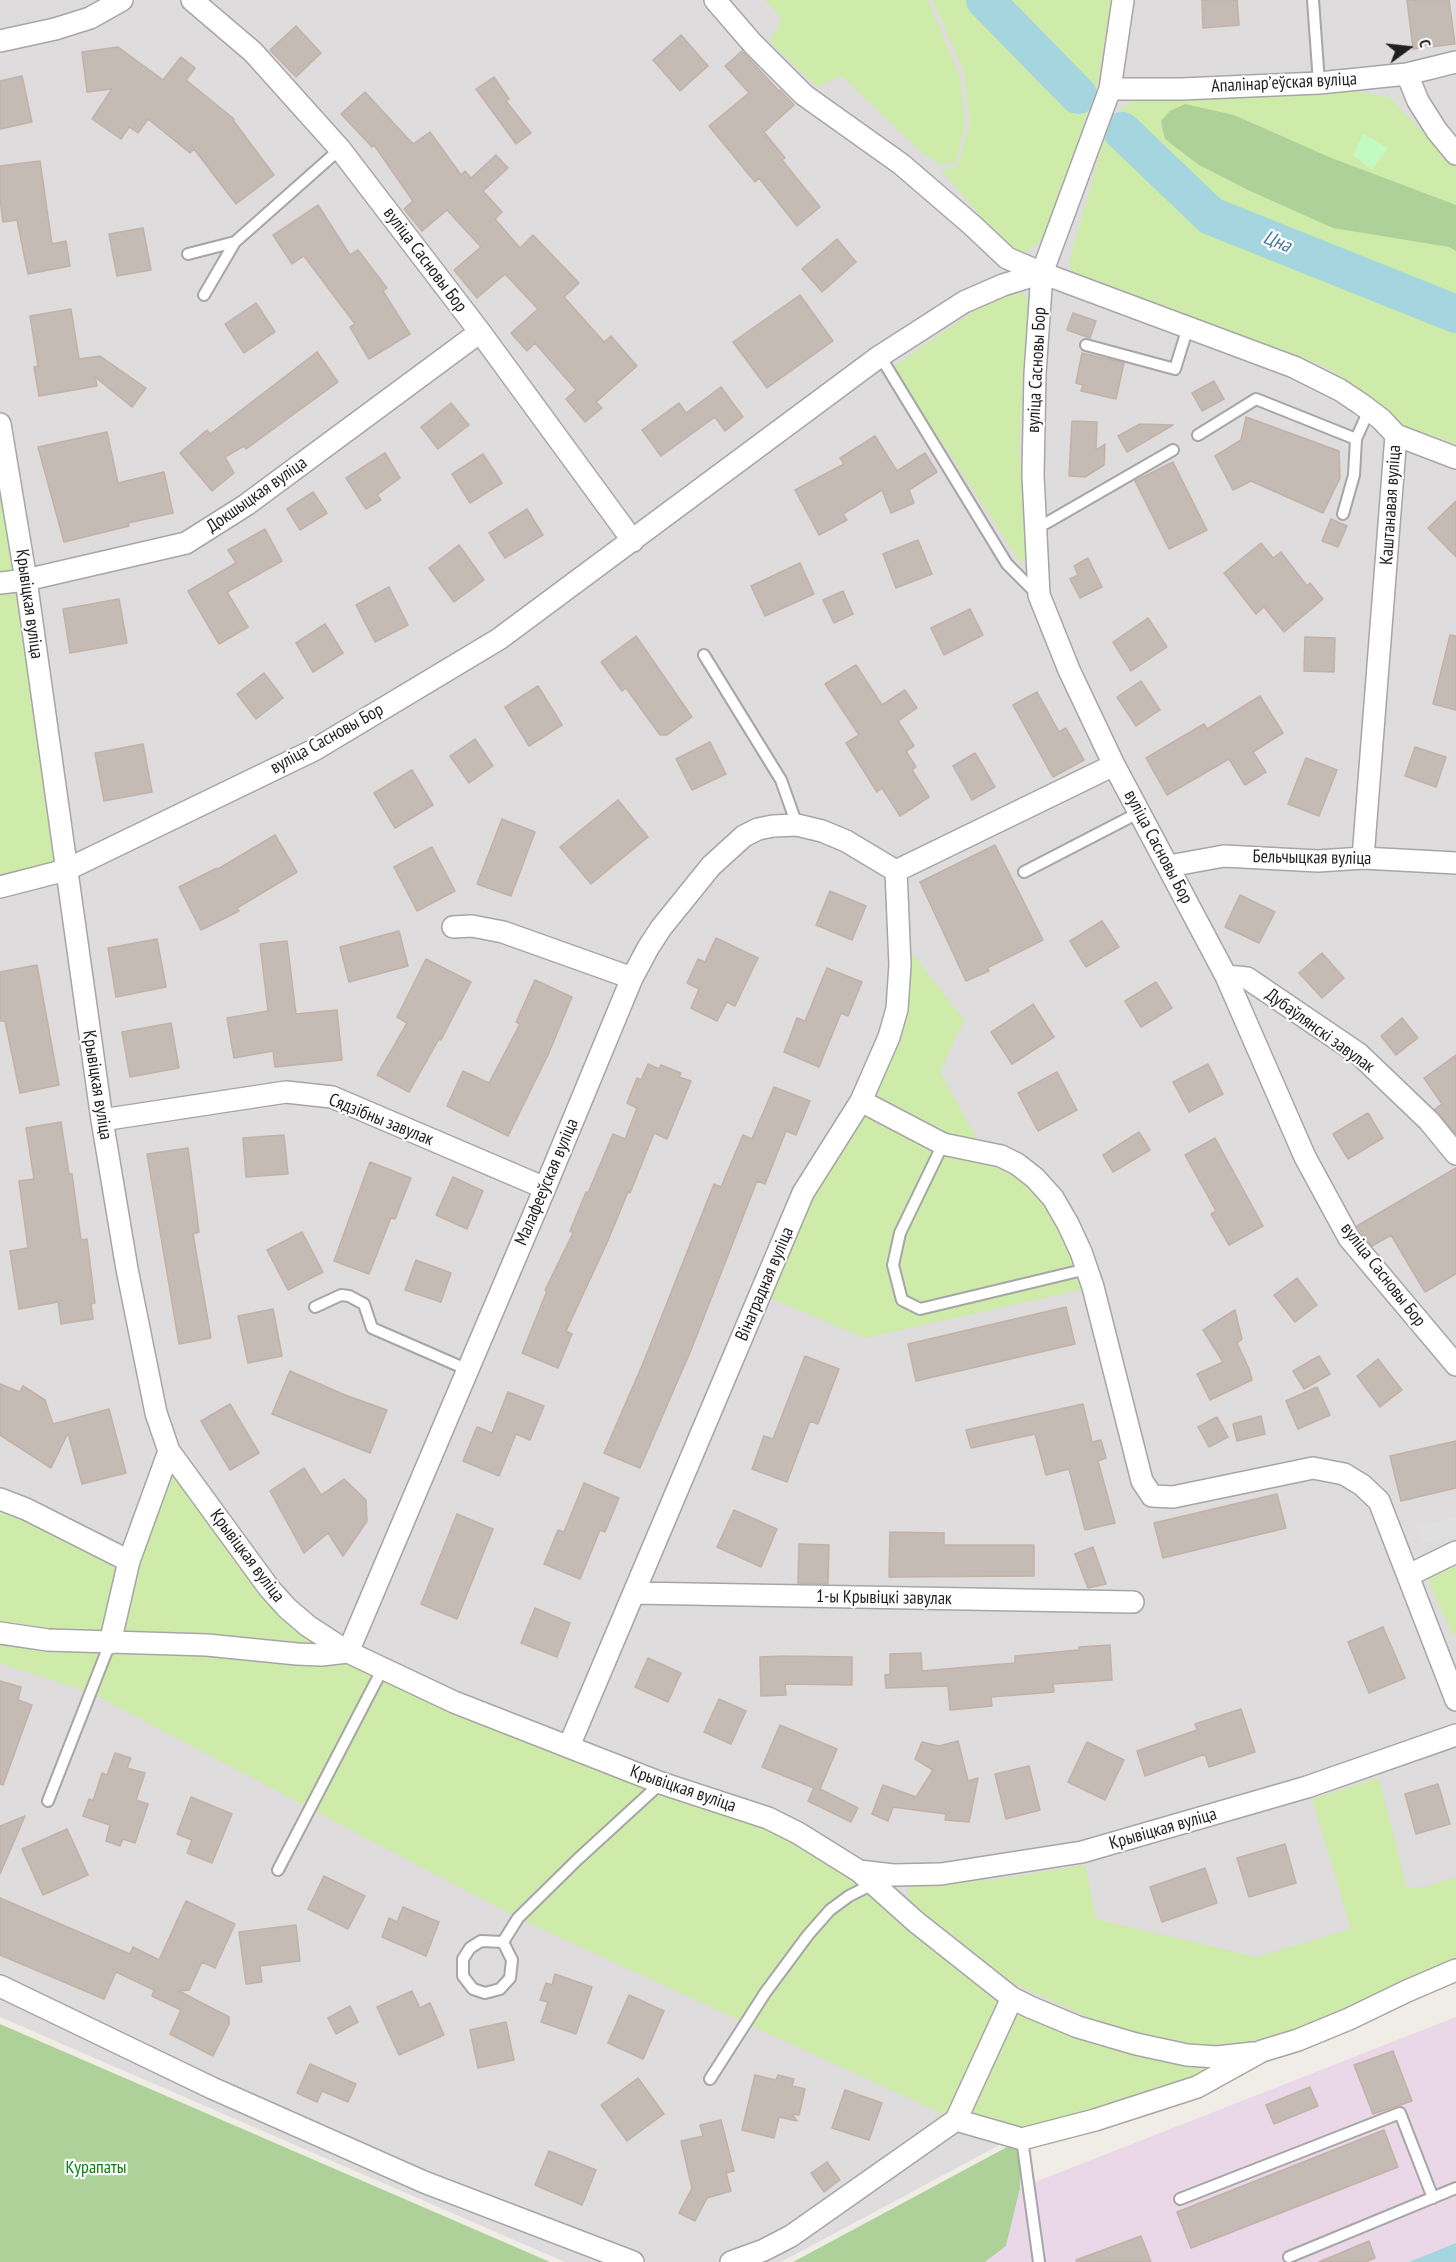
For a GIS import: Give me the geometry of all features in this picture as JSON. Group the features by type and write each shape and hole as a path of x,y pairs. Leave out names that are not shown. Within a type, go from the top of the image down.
{"street":[{"path":"0,41 55,29 90,18 122,0"},
{"name":"вуліца Сасновы Бор","path":"192,0 253,52 340,149 480,332 633,541"},
{"path":"715,0 753,44 804,94 901,164 972,225 999,252 1007,258 1042,273"},
{"name":"вуліца Сасновы Бор","path":"1123,0 1110,89 1042,273 1035,374 1033,475 1039,595 1069,670 1114,765 1226,976 1305,1157 1348,1238 1454,1358"},
{"name":"Апалінарʼеўская вуліца","path":"1110,89 1182,89 1319,83 1407,74 1456,62"},
{"path":"1407,74 1424,111 1456,154"},
{"name":"вуліца Сасновы Бор","path":"0,887 66,870 314,750 500,639 880,356 964,302 1003,285 1042,273"},
{"name":"Каштанавая вуліца","path":"1042,273 1294,367 1340,390 1369,410 1396,435 1364,858"},
{"name":"Докшыцкая вуліца","path":"0,583 26,580 186,543 246,505 480,332"},
{"name":"Крывіцкая вуліца","path":"0,424 26,580 102,1120 156,1413 169,1451 269,1588 308,1626 348,1652 454,1702 662,1783 768,1818 798,1833 866,1878 940,1874 1082,1852 1307,1787 1456,1735"},
{"path":"1396,435 1456,458"},
{"path":"896,871 1114,765"},
{"name":"Малафееўская вуліца","path":"348,1652 632,978 661,928 722,855 744,836 758,829 797,825 822,831 846,841 896,871"},
{"name":"Бельчыцкая вуліца","path":"1169,866 1224,856 1318,861 1364,858 1456,863"},
{"name":"Вінаградная вуліца","path":"569,1746 803,1193 861,1101 889,1036 897,1009 900,965 896,871"},
{"path":"453,927 472,927 503,932 632,978"},
{"name":"Дубаўлянскі завулак","path":"1226,976 1247,978 1359,1054 1429,1121 1456,1154"},
{"name":"Сядзібны завулак","path":"102,1120 286,1092 332,1097 545,1188"},
{"path":"861,1101 943,1143 1001,1156 1017,1164 1035,1178 1053,1198 1068,1224 1087,1269 1143,1481 1152,1496 1173,1497 1313,1468 1344,1473 1362,1485 1379,1501 1456,1700"},
{"path":"110,1643 129,1561 169,1451"},
{"path":"0,1499 34,1513 129,1561"},
{"path":"1409,1575 1456,1552"},
{"name":"1-ы Крывіцкі завулак","path":"635,1593 1133,1602"},
{"path":"0,1633 48,1640 207,1645 321,1655 348,1652"},
{"path":"866,1878 1012,1998 1078,2027 1136,2044 1188,2055 1217,2057 1262,2051 1298,2040 1456,1970"},
{"path":"0,1986 213,2088 424,2182 633,2262"},
{"path":"731,2262 764,2250 791,2236 956,2120 1012,1998"},
{"path":"956,2120 1022,2139 1095,2120 1197,2088 1262,2051"}],"lane":[{"path":"1313,0 1319,83"},
{"path":"204,295 235,242 340,149"},
{"path":"188,254 235,242"},
{"path":"1086,345 1175,369 1188,327"},
{"path":"880,356 1007,564 1039,595"},
{"path":"1198,435 1256,399 1356,439"},
{"path":"1344,514 1354,475 1356,439 1369,410"},
{"path":"1035,529 1173,450"},
{"path":"704,655 781,780 797,825"},
{"path":"1024,872 1140,812"},
{"path":"943,1143 900,1233 893,1265 902,1300 920,1309 1087,1269"},
{"path":"315,1307 341,1295 349,1296 364,1304 372,1328 466,1369"},
{"path":"48,1801 110,1643"},
{"path":"278,1870 383,1668"},
{"path":"503,1942 518,1918 578,1859 662,1783"},
{"path":"710,2079 765,1993 808,1935 830,1910 849,1896 866,1878"},
{"path":"481,1941 503,1942 512,1960 510,1978 500,1989 485,1993 473,1989 463,1976 463,1959 470,1948 481,1941"},
{"path":"1180,2199 1400,2113 1432,2198"},
{"path":"1022,2139 1039,2262"},
{"path":"1289,2257 1456,2188"}],"shaded area":[{"path":"0,0 1456,0 1456,1964 1346,2013 1020,2134 781,2262 565,2262 0,2017"},
{"path":"1456,1517 1456,1534 1421,1544 1417,1527"},
{"path":"1456,2017 1456,2262 985,2262 1006,2246 1020,2188"}],"green space":[{"path":"765,0 928,0 960,77 965,124 956,163 939,164 920,151 842,76 817,87 770,42 782,19"},
{"path":"933,0 1111,0 1099,77 1051,223 1041,241 1027,252 1009,250 941,170 958,166 970,124 965,75"},
{"path":"1348,90 1389,97 1456,166 1456,306 1216,212 1115,118 1133,101 1146,99"},
{"path":"1185,104 1234,115 1329,157 1456,205 1456,251 1449,247 1333,228 1199,165 1165,139 1161,121 1170,111"},
{"path":"1112,130 1203,221 1456,323 1456,444 1408,428 1386,413 1372,398 1325,366 1082,286 1074,276 1069,262 1104,139"},
{"path":"1363,134 1388,148 1372,170 1353,155"},
{"path":"1014,290 1024,294 1031,318 1023,369 1019,449 1027,517 1026,556 1024,561 1020,562 893,367 972,312 1002,293"},
{"path":"0,424 66,870 0,887"},
{"path":"898,935 964,1020 940,1072 984,1152 1035,1178 1093,1287 865,1338 761,1294 889,1037"},
{"path":"169,1451 269,1588 348,1652 798,1833 1012,1998 1217,2057 1219,2077 1022,2139 956,2120 518,1918 91,1693 0,1663 0,1499 129,1561"},
{"path":"1456,1564 1456,1633 1452,1634 1428,1580"},
{"path":"1379,1778 1407,1888 1425,1887 1456,1877 1456,1961 1346,2010 1260,2042 1189,2047 1094,2020 1013,1983 916,1907 907,1892 911,1885 921,1883 992,1880 1085,1865 1096,1919 1256,1957 1351,1929 1312,1799"},
{"name":"Курапаты","path":"0,2024 550,2262 0,2262"},
{"path":"1022,2139 1020,2188 1006,2246 985,2262 793,2262"}],"water":[{"path":"1456,2243 1456,2262 1409,2262"}],"building":[{"path":"1202,0 1237,0 1239,25 1203,28"},
{"path":"1407,0 1449,0 1455,44 1413,49"},
{"path":"296,26 321,53 296,77 270,50"},
{"path":"681,35 708,66 680,91 653,60"},
{"path":"118,47 163,80 181,57 195,68 186,80 234,119 274,175 236,204 194,149 190,153 148,119 138,133 129,127 121,139 92,119 112,89 87,92 82,52"},
{"path":"742,51 794,105 764,132 785,158 782,160 820,207 797,226 759,178 755,182 709,126 749,93 725,66"},
{"path":"22,76 32,122 0,129 0,81"},
{"path":"494,77 509,99 506,101 531,133 516,144 476,89"},
{"path":"365,92 413,144 430,132 461,175 465,171 471,178 496,155 508,168 483,191 502,212 495,219 520,248 533,235 579,283 564,297 604,342 611,336 637,366 596,402 602,408 585,422 566,399 576,390 535,343 527,351 511,333 538,309 505,274 477,298 454,270 481,247 447,210 422,231 404,209 413,201 374,145 372,147 341,114"},
{"path":"40,161 52,244 66,241 70,266 28,274 17,220 3,222 0,166"},
{"path":"318,205 350,255 358,250 387,288 383,291 410,334 369,359 350,327 355,324 304,256 292,264 273,235"},
{"path":"143,228 151,270 117,276 109,234"},
{"path":"837,239 856,262 822,292 802,269"},
{"path":"800,295 833,341 767,388 733,342"},
{"path":"256,303 275,332 244,353 225,324"},
{"path":"71,309 79,359 100,356 146,388 132,407 95,377 97,386 39,396 34,367 38,366 30,316"},
{"path":"1073,313 1096,321 1090,338 1067,330"},
{"path":"317,352 338,382 246,449 244,446 225,457 234,473 212,491 180,453 207,430 210,434"},
{"path":"1082,353 1124,363 1116,399 1081,391 1083,385 1076,383"},
{"path":"1214,381 1224,399 1202,411 1192,393"},
{"path":"721,387 743,417 725,431 715,417 661,456 642,430 679,403 686,413"},
{"path":"451,403 469,425 438,449 421,427"},
{"path":"1246,417 1339,451 1340,478 1323,513 1251,481 1233,490 1215,456 1241,440"},
{"path":"1072,421 1097,422 1096,450 1105,444 1104,465 1085,477 1069,476"},
{"path":"1140,424 1173,425 1127,452 1118,436"},
{"path":"107,432 118,483 164,472 173,513 128,523 129,526 64,542 38,447"},
{"path":"875,436 897,471 925,453 937,472 909,490 914,503 891,513 882,490 843,514 847,520 819,535 795,490 844,464 840,458"},
{"path":"385,453 400,478 377,495 381,500 366,509 346,478"},
{"path":"483,454 502,483 470,503 452,474"},
{"path":"1173,462 1207,530 1169,549 1135,481"},
{"path":"313,492 327,513 300,530 287,509"},
{"path":"1456,501 1456,557 1428,528"},
{"path":"527,509 543,535 505,558 489,533"},
{"path":"1331,519 1347,526 1338,547 1322,541"},
{"path":"265,529 282,561 227,592 248,627 219,644 188,591 236,563 228,550"},
{"path":"918,540 932,574 896,588 883,554"},
{"path":"1261,543 1273,558 1281,552 1307,586 1310,583 1323,599 1284,632 1264,607 1256,614 1224,573"},
{"path":"459,545 484,580 454,602 429,568"},
{"path":"1088,558 1102,587 1080,598 1070,579 1078,575 1074,566"},
{"path":"800,563 814,594 765,616 751,586"},
{"path":"389,587 408,625 375,642 356,605"},
{"path":"843,591 853,614 834,623 823,600"},
{"path":"119,599 127,643 70,653 63,609"},
{"path":"970,609 983,635 944,655 931,628"},
{"path":"1148,618 1167,647 1131,671 1113,642"},
{"path":"325,624 343,653 313,672 296,643"},
{"path":"1450,635 1456,636 1456,710 1433,704"},
{"path":"636,636 692,717 667,735 660,735 626,688 622,691 601,662"},
{"path":"1305,637 1335,638 1334,672 1304,671"},
{"path":"856,665 882,705 905,690 917,708 898,721 914,746 906,751 916,767 912,770 929,797 900,816 882,788 877,792 846,743 859,735 825,684"},
{"path":"264,673 283,698 256,719 237,694"},
{"path":"1141,681 1160,710 1136,726 1117,697"},
{"path":"538,686 562,725 529,746 505,707"},
{"path":"1037,692 1059,732 1066,728 1084,760 1053,777 1013,705"},
{"path":"1260,696 1283,733 1253,752 1266,772 1245,785 1229,759 1167,795 1146,758 1204,724 1207,729"},
{"path":"475,739 493,766 469,783 450,756"},
{"path":"710,742 726,774 692,790 676,759"},
{"path":"143,744 152,792 104,801 95,753"},
{"path":"1415,747 1446,757 1436,787 1405,776"},
{"path":"975,753 995,787 972,800 953,766"},
{"path":"1306,758 1337,770 1319,816 1288,804"},
{"path":"412,770 433,805 395,828 374,793"},
{"path":"618,800 648,837 591,884 560,847"},
{"path":"502,819 535,832 511,896 477,884"},
{"path":"275,835 297,872 237,908 239,911 201,930 179,887 218,869"},
{"path":"995,845 1043,940 987,968 989,971 966,981 920,882"},
{"path":"432,847 455,891 417,911 394,867"},
{"path":"830,891 866,906 852,940 816,925"},
{"path":"1240,895 1275,912 1259,943 1225,927"},
{"path":"1102,921 1119,947 1086,967 1070,941"},
{"path":"399,931 408,966 349,982 340,947"},
{"path":"716,938 758,958 735,1006 727,1002 717,1021 691,1008 699,989 687,983 698,959 705,962"},
{"path":"157,939 166,987 116,997 108,948"},
{"path":"287,941 296,1014 337,1010 342,1060 275,1067 273,1051 234,1058 227,1018 268,1011 260,944"},
{"path":"1322,953 1344,978 1322,998 1299,973"},
{"path":"426,959 471,982 441,1040 439,1039 409,1092 377,1075 407,1023 397,1017"},
{"path":"37,965 59,1085 20,1093 5,1021 0,1021 0,972"},
{"path":"827,968 862,982 848,1016 841,1013 819,1067 784,1052 797,1018 805,1021"},
{"path":"535,980 572,997 548,1055 508,1136 447,1106 463,1071 489,1083 520,1024 516,1022"},
{"path":"1156,982 1172,1008 1141,1027 1125,1001"},
{"path":"1033,1004 1054,1037 1012,1064 991,1032"},
{"path":"1402,1018 1418,1038 1396,1055 1381,1036"},
{"path":"171,1023 179,1068 130,1077 122,1032"},
{"path":"1456,1055 1456,1134 1435,1109 1442,1104 1424,1078"},
{"path":"648,1064 659,1069 661,1065 681,1073 679,1077 691,1081 667,1139 654,1133 630,1193 628,1192 566,1331 572,1334 558,1368 522,1353 547,1291 545,1290 573,1233 570,1231 613,1134 625,1139 637,1108 627,1103 637,1078 641,1080"},
{"path":"1208,1064 1223,1094 1189,1112 1173,1082"},
{"path":"1057,1072 1077,1110 1038,1131 1018,1093"},
{"path":"774,1087 810,1101 796,1135 786,1131 765,1184 757,1181 691,1350 640,1468 604,1453 644,1361 714,1184 721,1187 743,1135 752,1139"},
{"path":"1368,1113 1383,1138 1348,1159 1333,1134"},
{"path":"61,1122 69,1174 72,1174 81,1240 87,1239 95,1303 91,1304 93,1319 61,1324 58,1302 19,1309 10,1251 28,1248 19,1181 34,1179 26,1128"},
{"path":"1139,1132 1150,1150 1113,1172 1103,1155"},
{"path":"284,1135 288,1174 246,1177 243,1138"},
{"path":"1215,1138 1263,1226 1229,1245 1211,1214 1216,1211 1185,1155"},
{"path":"188,1148 199,1232 193,1234 211,1338 179,1344 147,1154"},
{"path":"370,1162 411,1178 395,1219 391,1218 369,1274 334,1261"},
{"path":"1456,1168 1456,1274 1425,1292 1391,1235 1372,1246 1357,1226"},
{"path":"453,1177 483,1191 467,1229 436,1215"},
{"path":"302,1232 323,1272 288,1290 267,1250"},
{"path":"416,1260 451,1273 441,1302 405,1290"},
{"path":"1297,1278 1317,1305 1295,1322 1274,1295"},
{"path":"1066,1307 1075,1344 916,1381 908,1344"},
{"path":"273,1309 282,1356 248,1363 238,1316"},
{"path":"1235,1310 1242,1339 1237,1343 1252,1380 1210,1400 1197,1374 1223,1362 1203,1330"},
{"path":"805,1356 839,1369 818,1424 810,1421 787,1482 752,1469 764,1436 773,1439"},
{"path":"1319,1356 1330,1374 1304,1389 1293,1371"},
{"path":"1378,1359 1402,1390 1380,1407 1357,1376"},
{"path":"290,1371 387,1410 370,1453 272,1414"},
{"path":"0,1384 20,1392 23,1386 45,1400 53,1424 109,1409 126,1473 82,1484 68,1433 51,1468 0,1435"},
{"path":"1317,1387 1330,1415 1298,1429 1286,1401"},
{"path":"508,1392 544,1406 530,1440 516,1434 499,1476 463,1461 477,1427 492,1433"},
{"path":"230,1404 259,1453 230,1470 201,1421"},
{"path":"1083,1404 1092,1442 1101,1440 1106,1458 1098,1461 1115,1523 1085,1530 1069,1469 1046,1475 1035,1434 971,1448 966,1430"},
{"path":"1261,1416 1265,1434 1237,1441 1233,1424"},
{"path":"1217,1417 1228,1437 1209,1447 1198,1427"},
{"path":"1456,1441 1456,1488 1401,1501 1390,1456"},
{"path":"304,1468 321,1495 344,1479 366,1500 367,1521 343,1556 328,1533 304,1553 270,1491"},
{"path":"584,1483 619,1498 605,1532 600,1530 580,1579 544,1564 558,1530 564,1532"},
{"path":"1277,1494 1286,1528 1163,1558 1154,1523"},
{"path":"734,1510 777,1529 761,1567 717,1547"},
{"path":"457,1514 493,1529 457,1619 421,1604"},
{"path":"890,1532 944,1533 944,1545 1034,1545 1034,1576 889,1577"},
{"path":"799,1544 829,1545 828,1584 798,1583"},
{"path":"1093,1547 1106,1584 1088,1588 1075,1554"},
{"path":"535,1608 570,1623 557,1657 521,1643"},
{"path":"1383,1627 1405,1678 1369,1693 1348,1642"},
{"path":"1110,1645 1112,1680 1053,1684 1054,1692 991,1697 992,1706 950,1710 948,1686 886,1688 885,1675 890,1674 890,1654 921,1653 922,1671 1015,1663 1015,1656"},
{"path":"760,1657 852,1657 852,1685 785,1684 786,1695 761,1696"},
{"path":"648,1658 681,1673 668,1702 635,1687"},
{"path":"0,1681 21,1687 18,1700 32,1705 3,1785 0,1784"},
{"path":"719,1699 746,1711 731,1744 704,1732"},
{"path":"1241,1709 1255,1752 1209,1767 1205,1754 1145,1776 1137,1751 1197,1730 1195,1724"},
{"path":"780,1725 837,1749 820,1789 858,1808 851,1822 808,1801 814,1788 762,1767"},
{"path":"958,1741 968,1781 978,1778 969,1822 945,1820 946,1814 893,1807 888,1821 872,1814 883,1785 916,1797 933,1770 915,1759 922,1742 939,1746"},
{"path":"1087,1742 1124,1760 1105,1800 1068,1782"},
{"path":"115,1753 131,1758 127,1768 145,1773 136,1800 148,1804 135,1843 123,1839 120,1846 106,1841 110,1825 83,1816 89,1799 93,1801 102,1773 107,1775"},
{"path":"1029,1766 1040,1810 1006,1819 995,1774"},
{"path":"1438,1784 1450,1824 1416,1834 1405,1794"},
{"path":"191,1797 232,1814 212,1863 187,1853 192,1840 177,1834"},
{"path":"25,1816 0,1874 0,1826"},
{"path":"67,1829 88,1875 43,1895 22,1849"},
{"path":"1285,1844 1296,1883 1249,1897 1237,1858"},
{"path":"1205,1868 1217,1903 1162,1922 1150,1887"},
{"path":"324,1876 365,1896 348,1929 308,1909"},
{"path":"0,1898 130,1954 133,1947 159,1960 186,1901 235,1924 215,1968 202,1962 189,1990 179,1991 229,2017 229,2024 213,2056 170,2034 181,2010 152,1996 154,1990 116,1972 104,1999 0,1955"},
{"path":"403,1907 439,1922 426,1956 382,1937 389,1918 397,1922"},
{"path":"296,1925 300,1961 260,1966 262,1982 246,1984 239,1932"},
{"path":"555,1974 592,1987 576,2034 541,2022 548,2002 540,2000 546,1983 552,1985"},
{"path":"412,1991 420,2008 430,2003 444,2035 399,2055 377,2007"},
{"path":"629,1995 664,2011 643,2059 608,2043"},
{"path":"350,2006 358,2022 336,2034 328,2018"},
{"path":"506,2022 514,2060 478,2068 470,2030"},
{"path":"1393,2051 1412,2101 1373,2114 1354,2065"},
{"path":"310,2064 356,2084 348,2102 322,2091 317,2102 297,2093"},
{"path":"755,2075 776,2080 778,2075 794,2079 792,2086 805,2089 799,2115 792,2114 797,2121 779,2117 774,2138 742,2130"},
{"path":"638,2078 664,2114 627,2141 601,2105"},
{"path":"1310,2087 1318,2106 1274,2124 1266,2105"},
{"path":"845,2090 882,2103 869,2140 832,2128"},
{"path":"721,2120 734,2171 726,2173 731,2191 707,2198 695,2221 679,2213 692,2188 681,2141 703,2136 700,2125"},
{"path":"1384,2130 1398,2167 1191,2248 1177,2212"},
{"path":"549,2151 596,2170 582,2205 535,2185"},
{"path":"827,2162 840,2180 824,2192 811,2173"},
{"path":"1141,2236 1151,2262 1077,2262 1076,2260"},
{"path":"1369,2241 1375,2258 1365,2262 1319,2262"}],"waterway":[{"name":"Цна","path":"985,0 1078,95"},
{"name":"Цна","path":"1122,131 1211,216 1456,314"}]}
